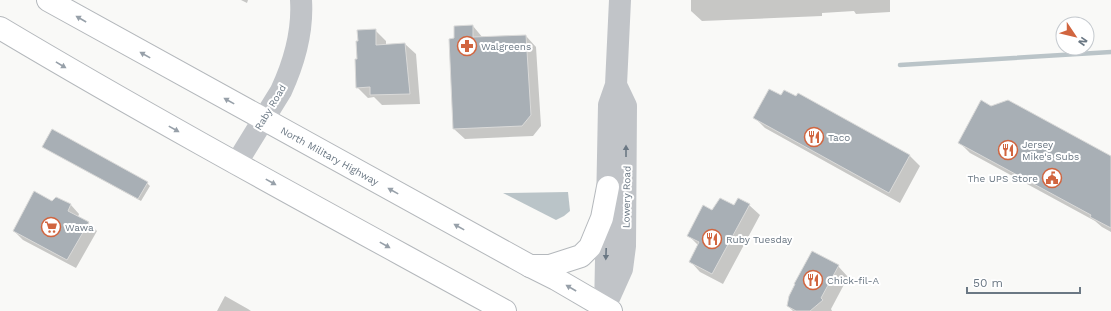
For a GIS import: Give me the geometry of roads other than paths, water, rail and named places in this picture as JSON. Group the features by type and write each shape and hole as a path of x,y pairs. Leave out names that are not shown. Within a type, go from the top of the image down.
{"main road":[{"name":"North Military Highway","path":"48,0 556,279 607,310"},
{"path":"0,28 71,71 236,164 505,311"},
{"path":"530,266 550,266 581,256 590,247 602,218 608,187"}],"street":[{"name":"Raby Road","path":"236,164 281,91 292,65 299,39 301,0"},
{"name":"Lowery Road","path":"607,310 609,105 616,85 620,0"},
{"name":"Lowery Road","path":"607,310 622,269 625,246 626,106 616,85"}],"waterway":[{"path":"900,65 1111,52"}],"place":[{"name":"Walgreens","path":"467,46"},
{"name":"Taco","path":"814,137"},
{"name":"Jersey Mike's Subs","path":"1008,150"},
{"name":"The UPS Store","path":"1052,178"},
{"name":"Wawa","path":"51,227"},
{"name":"Ruby Tuesday","path":"712,239"},
{"name":"Chick-fil-A","path":"813,280"}]}
